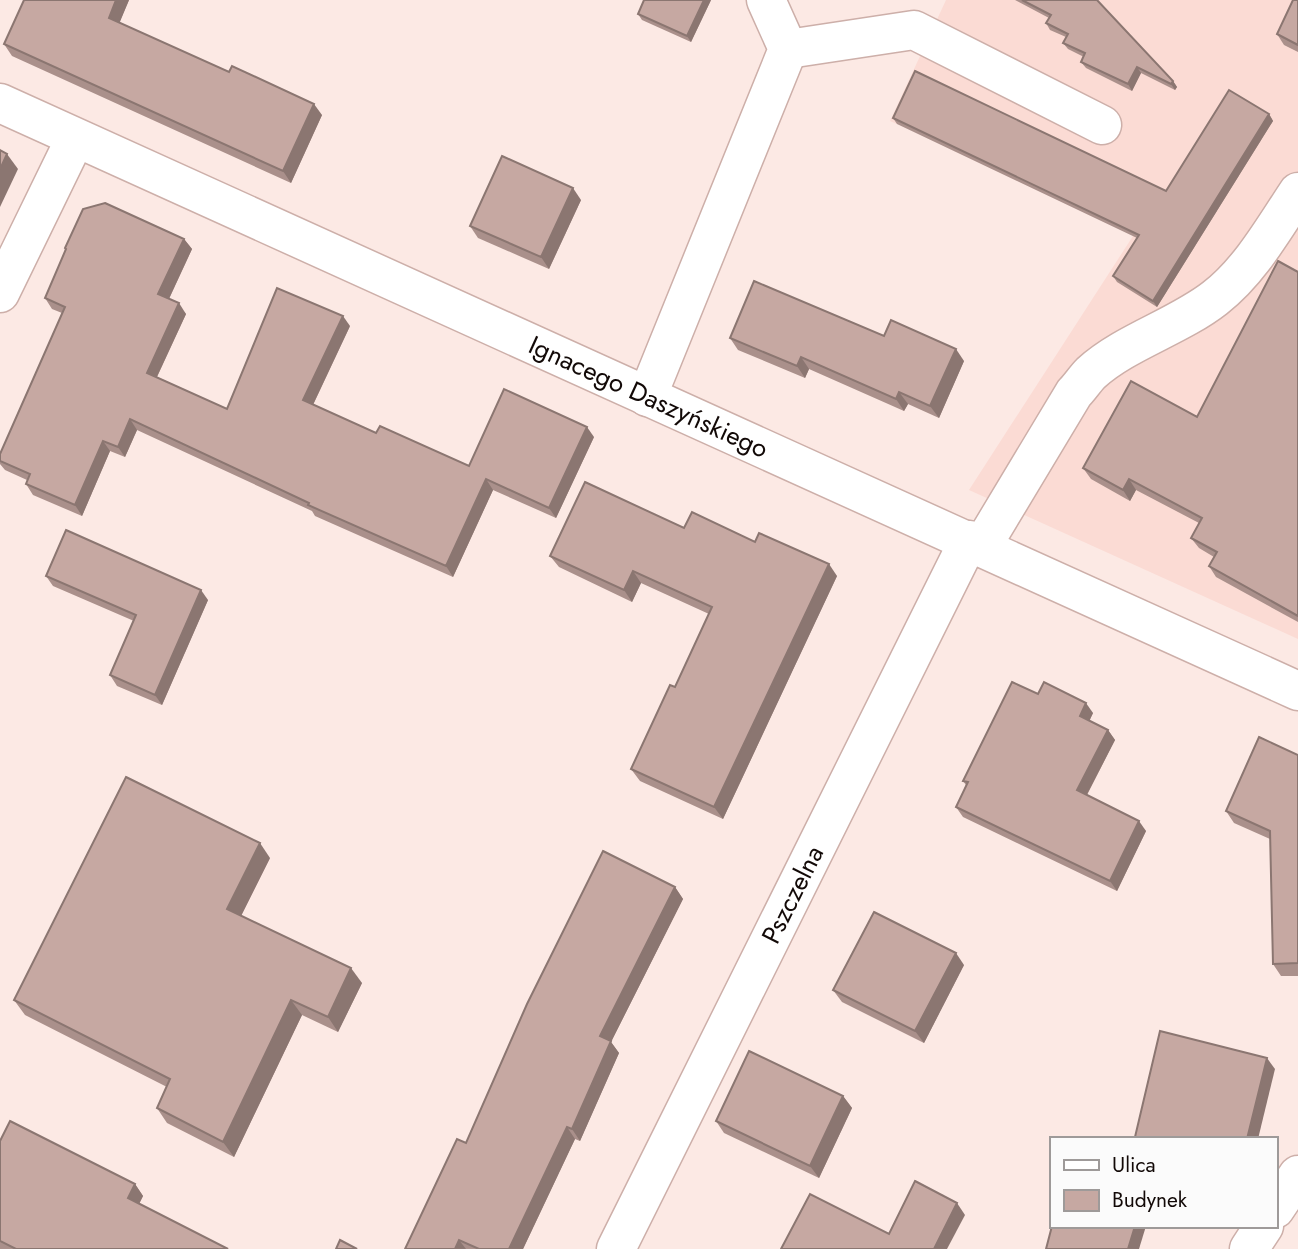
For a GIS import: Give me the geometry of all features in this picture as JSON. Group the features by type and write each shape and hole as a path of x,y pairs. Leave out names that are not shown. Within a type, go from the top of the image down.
{"street":[{"path":"648,397 788,49 766,0"},
{"path":"788,49 914,30 1102,125"},
{"name":"Ignacego Daszyńskiego","path":"0,103 1298,691"},
{"path":"0,293 75,139"},
{"name":"Pszczelna","path":"616,1249 976,543 1074,393 1092,372 1123,351 1181,321 1217,296 1253,258 1298,192"},
{"path":"1277,1206 1298,1175"},
{"path":"1249,1249 1263,1228"}],"shaded area":[{"path":"946,0 1298,0 1298,639 969,490 1133,236 1155,190 920,78 897,124 890,121"}],"building":[{"path":"24,0 116,0 109,18 229,72 232,66 314,104 283,171 4,44"},
{"path":"644,0 704,0 687,36 638,14"},
{"path":"1022,0 1097,0 1173,81 1171,84 1137,67 1128,84 1081,62 1085,53 1063,43 1068,34 1046,23 1051,15"},
{"path":"1293,0 1298,0 1298,45 1277,34"},
{"path":"915,71 1166,191 1229,90 1269,114 1153,301 1113,276 1139,235 893,118"},
{"path":"0,150 7,154 0,169"},
{"path":"502,156 573,188 541,257 470,226"},
{"path":"105,203 184,239 158,294 179,303 147,373 227,409 277,288 343,316 303,400 376,433 380,426 469,466 504,389 587,427 549,508 486,479 446,566 308,505 309,503 130,419 118,447 103,441 75,505 26,484 30,474 0,461 0,454 65,307 45,298 65,248 83,209"},
{"path":"1278,261 1298,272 1298,616 1209,566 1217,552 1191,538 1202,518 1129,479 1123,490 1083,468 1131,381 1197,417"},
{"path":"754,281 884,336 891,320 956,349 930,406 899,392 896,399 801,357 797,366 730,338"},
{"path":"585,482 684,528 692,512 755,542 759,533 829,564 714,807 631,769 670,685 675,687 712,607 633,571 624,590 550,556"},
{"path":"66,530 201,590 155,695 110,675 136,615 46,576"},
{"path":"1012,682 1038,694 1044,682 1086,703 1080,716 1108,730 1077,790 1139,821 1110,881 956,807 968,782 963,781"},
{"path":"1259,737 1298,755 1298,963 1273,964 1270,831 1226,811"},
{"path":"126,777 260,843 227,909 351,968 328,1017 291,1000 223,1142 157,1108 170,1079 14,1000"},
{"path":"603,851 675,887 600,1036 611,1041 572,1129 567,1127 509,1249 479,1249 459,1240 455,1249 405,1249 457,1139 466,1143 527,1004"},
{"path":"874,912 956,953 915,1031 833,990"},
{"path":"1160,1031 1267,1058 1247,1137 1135,1137"},
{"path":"749,1051 843,1096 810,1166 716,1121"},
{"path":"10,1121 135,1184 128,1198 228,1249 16,1249 0,1241 0,1141"},
{"path":"915,1181 957,1203 934,1249 781,1249 810,1194 889,1234"},
{"path":"1051,1228 1134,1228 1128,1249 1046,1249"},
{"path":"340,1240 357,1249 336,1249"}]}
